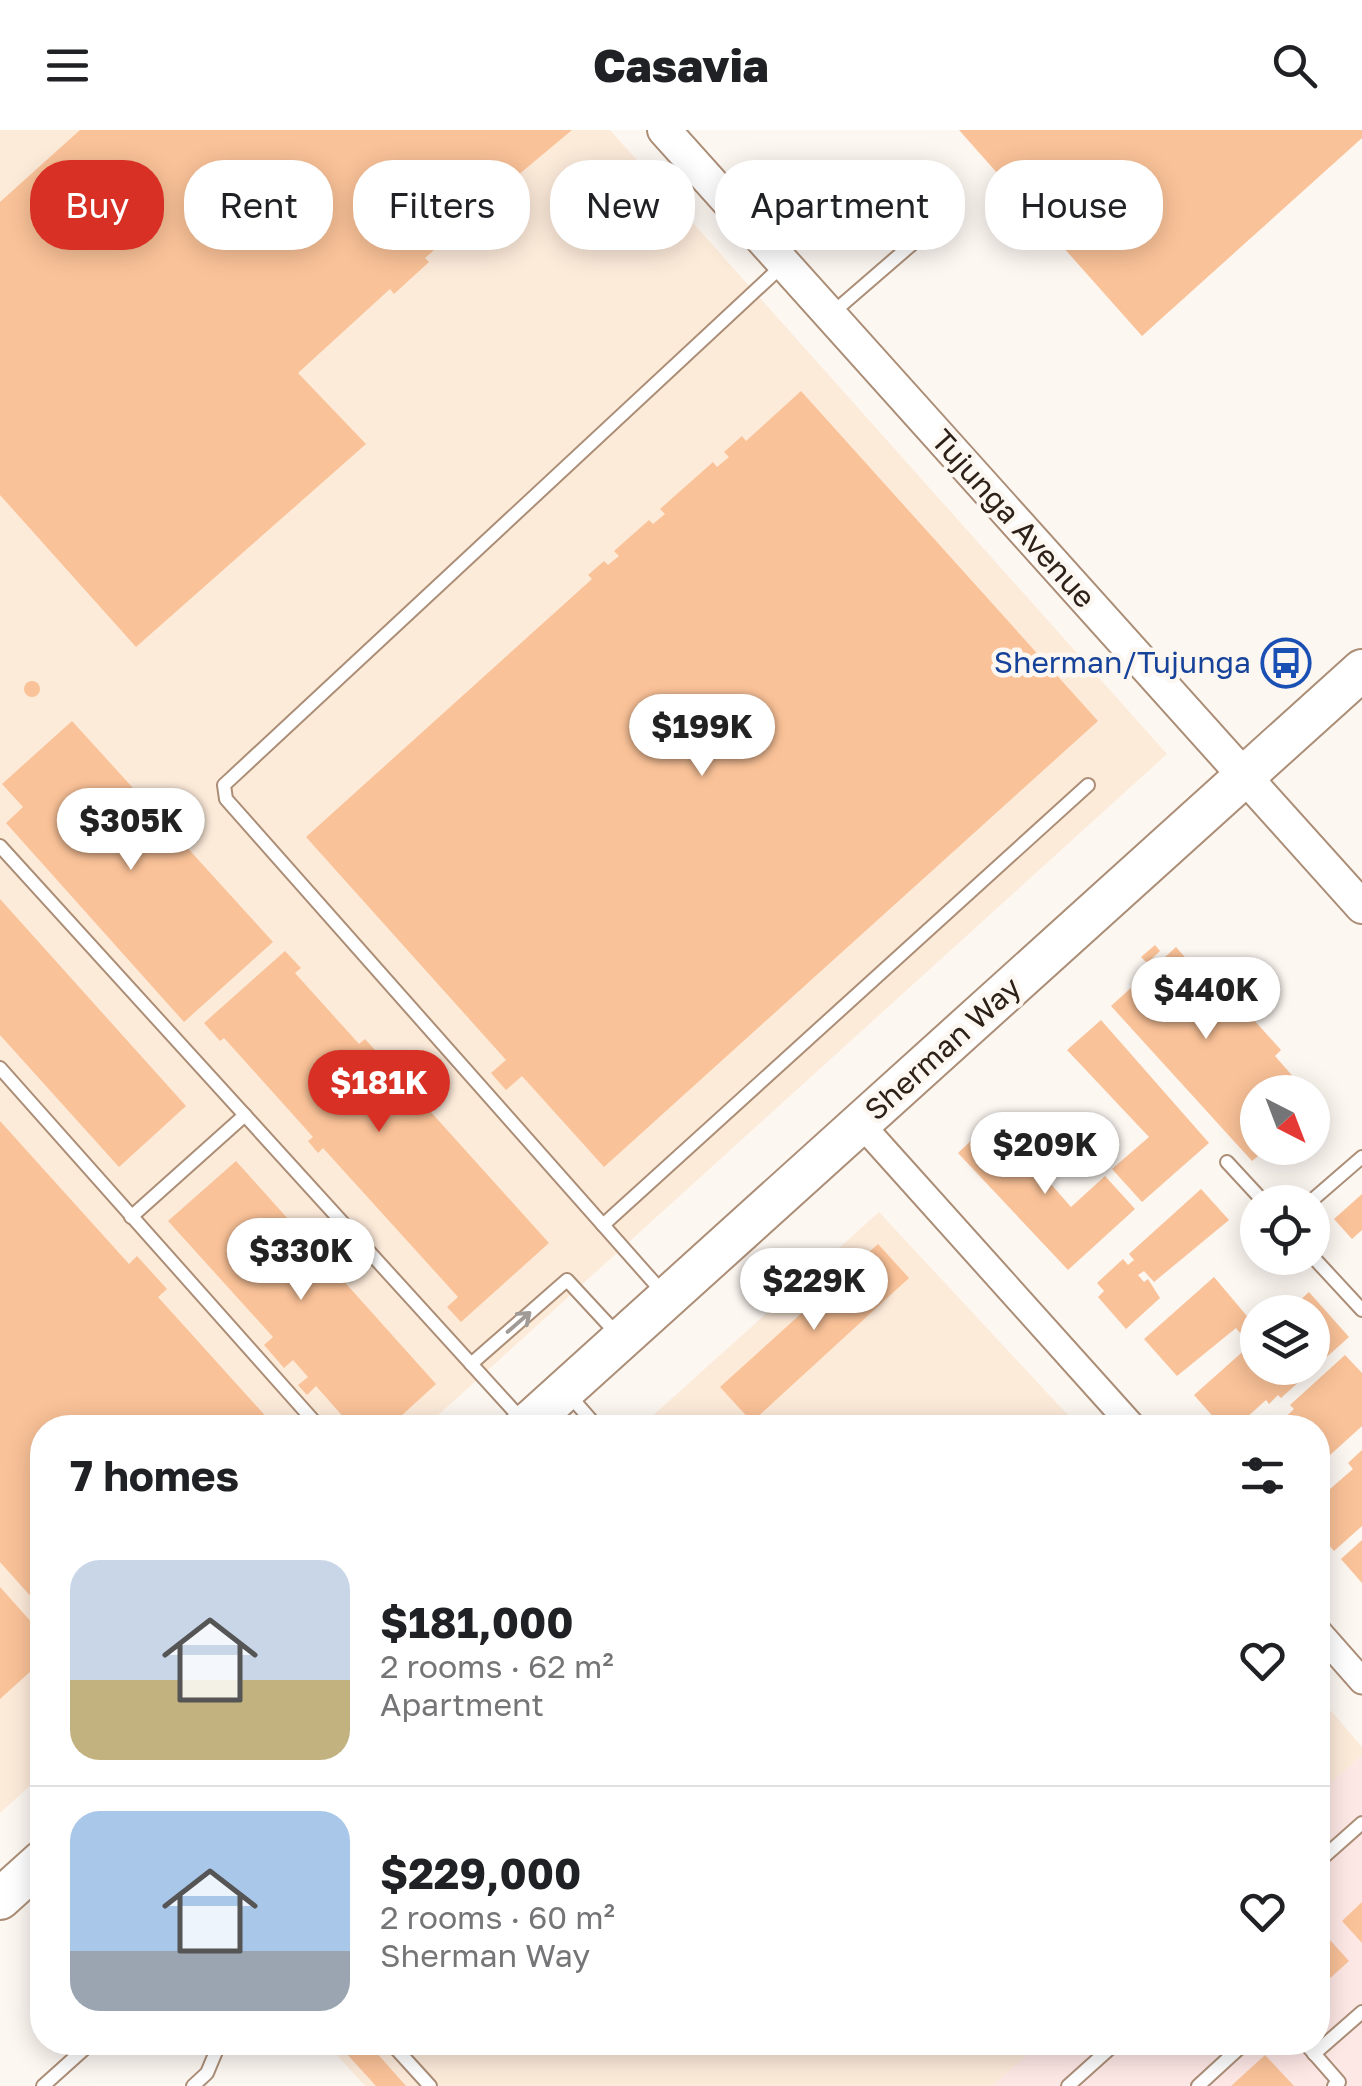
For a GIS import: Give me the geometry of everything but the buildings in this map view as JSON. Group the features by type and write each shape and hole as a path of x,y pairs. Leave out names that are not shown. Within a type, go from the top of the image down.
{"main road":[{"name":"Sherman Way","path":"537,1415 1362,670"},
{"path":"0,1900 30,1872"}],"street":[{"name":"Tujunga Avenue","path":"664,130 1362,907"},
{"path":"861,1124 1122,1415"},
{"path":"1330,1645 1362,1681"}],"lane":[{"path":"830,315 905,250"},
{"path":"667,1297 226,799 224,785 784,264"},
{"path":"603,1225 1088,785"},
{"path":"0,846 515,1415"},
{"path":"0,1068 308,1415"},
{"path":"131,1218 246,1115"},
{"path":"1330,1185 1362,1157"},
{"path":"1227,1162 1248,1185"},
{"path":"1330,1275 1362,1310"},
{"path":"471,1364 567,1280 622,1339"},
{"path":"564,1390 586,1415"},
{"path":"1330,1851 1362,1822"},
{"path":"1330,2040 1362,2012"},
{"path":"43,2086 78,2055"},
{"path":"193,2086 207,2074 215,2055"},
{"path":"402,2055 430,2086"},
{"path":"1068,2086 1103,2055"},
{"path":"1198,2086 1232,2055"},
{"path":"1315,2055 1339,2082 1334,2086"}],"shaded area":[{"path":"0,130 610,130 637,160 550,160 550,250 695,250 695,225 1167,754 438,1415 30,1415 30,1786 0,1813"},
{"path":"879,1212 1068,1415 653,1415"},
{"path":"1330,1710 1362,1747 1362,1755 1330,1784"},
{"path":"1362,1755 1362,2086 992,2086 1027,2055 1330,2055 1330,1784"},
{"path":"337,2055 1028,2055 993,2086 365,2086"}],"place":[{"name":"Sherman/Tujunga","path":"1286,663"}]}
